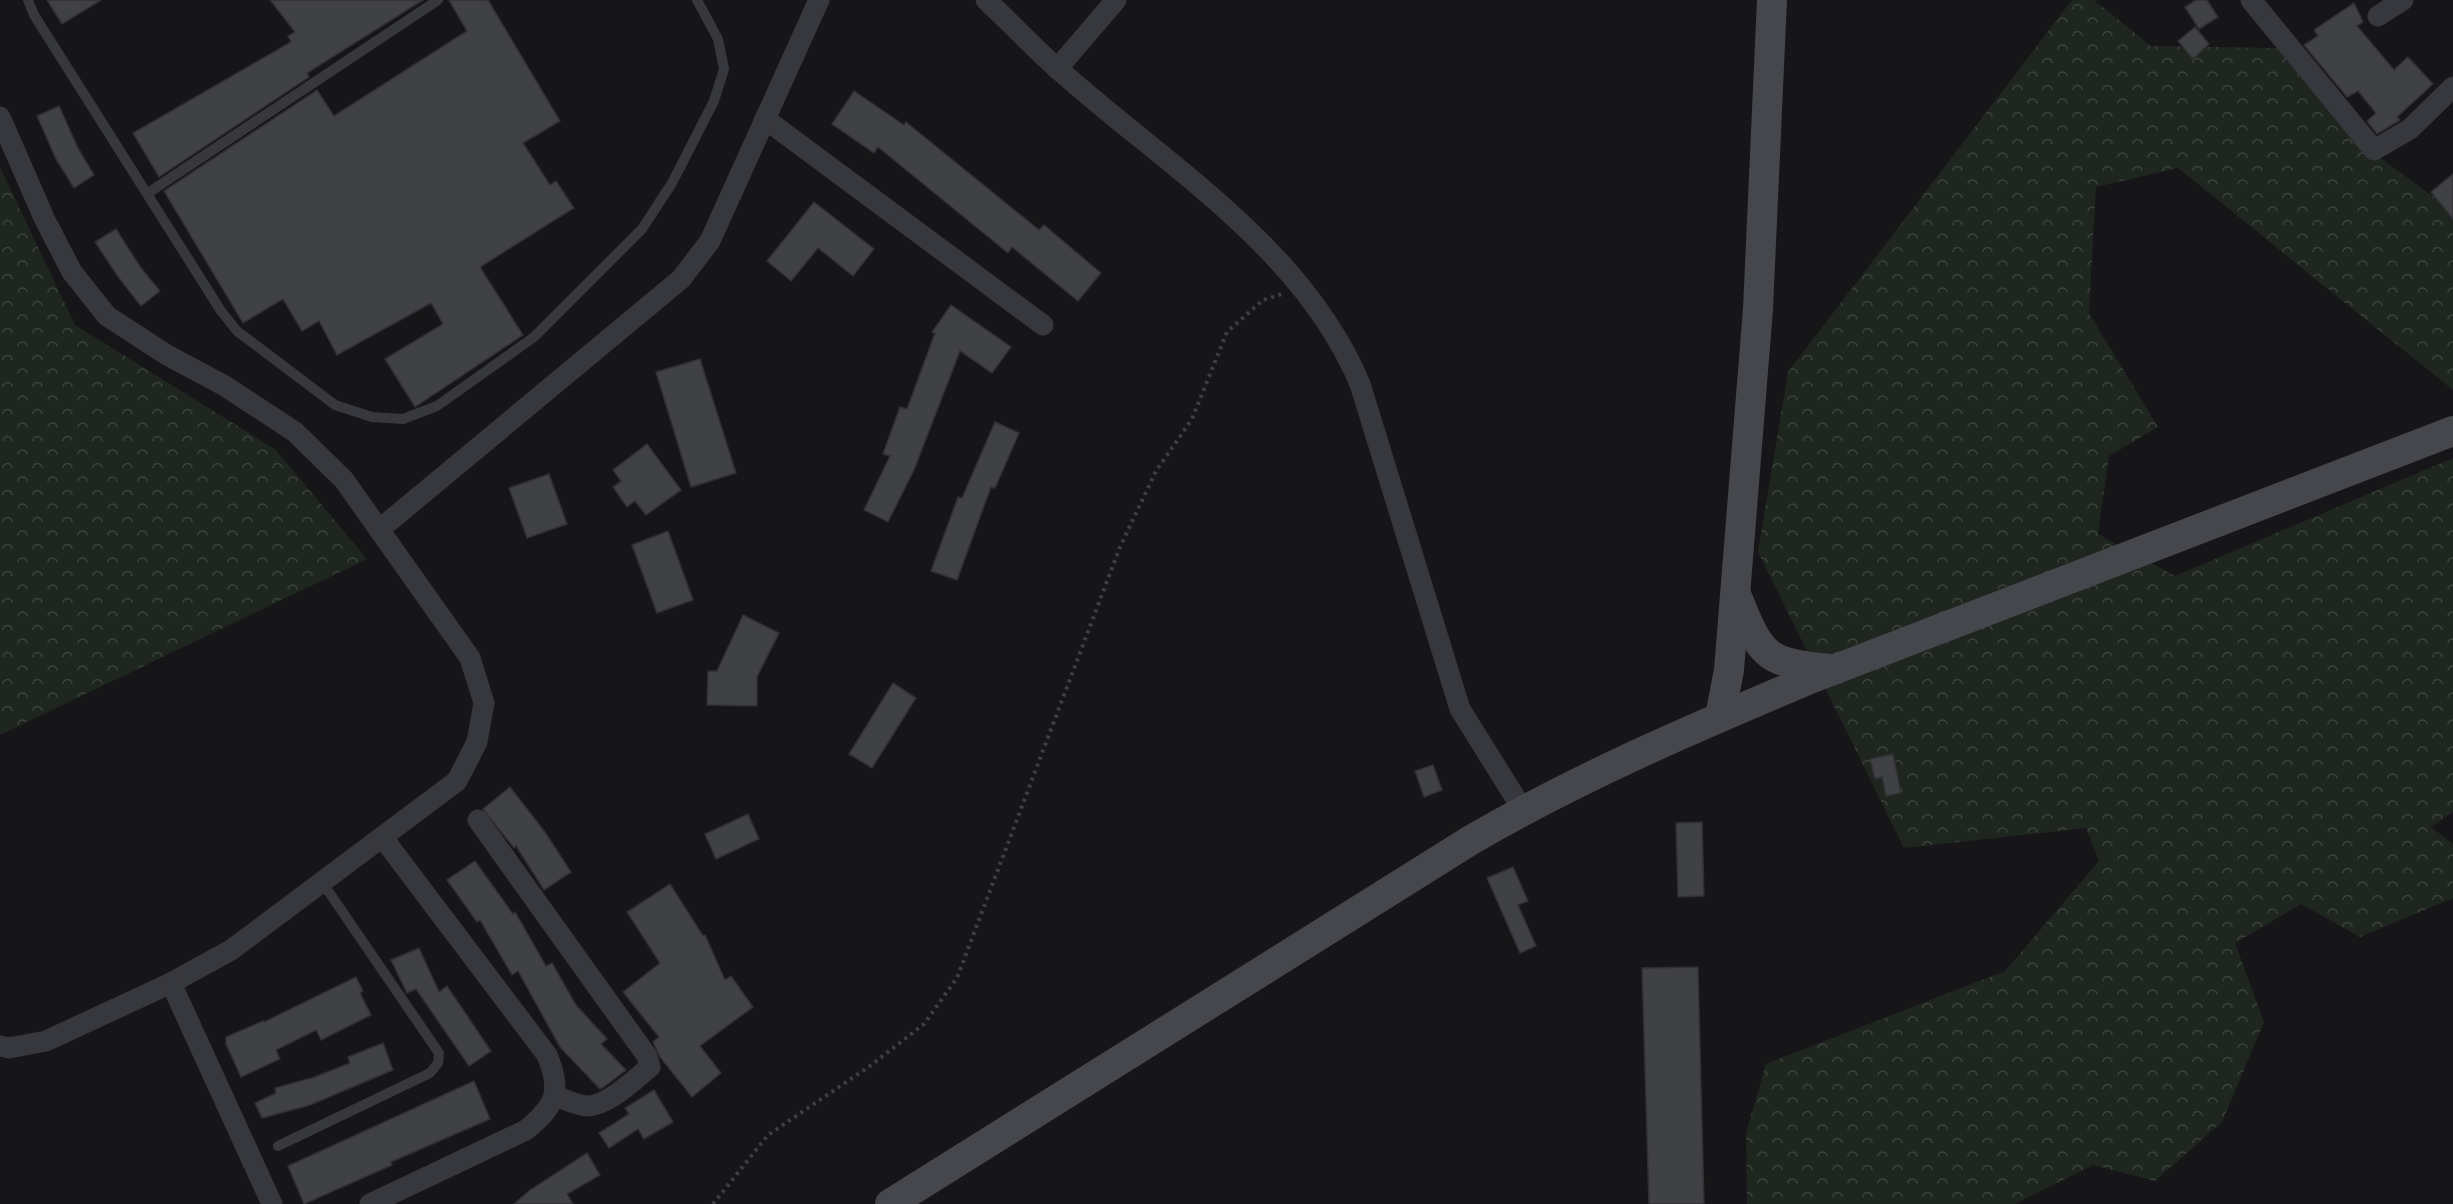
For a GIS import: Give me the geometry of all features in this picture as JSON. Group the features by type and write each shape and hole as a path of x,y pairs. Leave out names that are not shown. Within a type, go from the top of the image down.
{"street":[{"path":"380,529 681,279 710,241 819,0"},
{"path":"986,0 1057,69 1228,210 1281,265 1321,315 1352,365 1360,384 1460,709 1523,810"},
{"path":"1057,69 1116,0"},
{"path":"1720,717 1729,670 1758,309 1772,0"},
{"path":"2251,0 2374,150 2410,129 2453,87"},
{"path":"2378,16 2403,0"},
{"path":"0,117 44,218 72,272 107,316 167,355 225,386 295,432 344,480 470,658 484,703 477,742 457,781 231,950 171,982 46,1041 9,1048 0,1046"},
{"path":"765,118 1043,324"},
{"path":"890,1204 1471,840 1523,810 1720,717 1834,670 2453,431"},
{"path":"1735,593 1757,641 1769,654 1785,663 1800,667 1834,670"},
{"path":"477,820 647,1056 650,1067 617,1093 598,1103 586,1106 555,1096"},
{"path":"370,1204 526,1130 547,1113 555,1096 555,1075 548,1055 382,838"},
{"path":"171,982 272,1204"}],"lane":[{"path":"27,0 34,15 221,311 237,331 335,405 372,417 403,418 437,406 534,338 642,229 672,183 714,101 724,69 718,39 698,0"},
{"path":"148,193 438,0"},
{"path":"278,1146 430,1073 438,1064 439,1053 322,882"}],"path":[{"path":"712,1204 768,1135 870,1066 924,1024 957,978 1120,547 1156,471 1192,419 1227,332 1263,300 1299,287"}],"green space":[{"path":"2072,0 2094,0 2151,46 2279,48 2371,151 2453,211 2453,390 2178,168 2096,187 2089,313 2158,427 2109,456 2098,534 2175,576 2453,458 2453,812 2431,827 2453,844 2453,898 2360,937 2301,904 2235,943 2264,1022 2222,1122 2155,1181 2093,1165 2015,1204 1747,1204 1746,1133 1766,1064 2005,971 2099,861 2086,828 1904,848 1758,552 1788,372"},
{"path":"0,167 75,325 276,450 367,559 0,735"}],"building":[{"path":"47,0 101,0 62,24"},
{"path":"270,0 423,0 307,73 309,77 159,177 133,133 291,42 288,36 295,32"},
{"path":"449,0 488,0 560,121 523,143 550,185 556,181 574,208 480,267 523,335 415,407 385,359 443,324 431,303 337,355 319,321 302,331 283,299 243,323 164,191 317,90 334,116 467,31"},
{"path":"2196,0 2207,0 2218,17 2199,29 2185,7"},
{"path":"2354,3 2363,22 2357,26 2394,70 2408,57 2433,84 2397,117 2400,120 2377,134 2367,121 2376,113 2358,91 2347,97 2304,45 2318,36 2314,30"},
{"path":"2195,27 2209,44 2193,59 2178,41"},
{"path":"854,91 904,125 906,122 1039,230 1044,225 1101,273 1078,301 1012,247 1008,253 878,147 874,153 832,124"},
{"path":"59,106 78,148 94,175 74,188 56,159 37,116"},
{"path":"2453,174 2453,219 2431,192"},
{"path":"814,202 874,249 853,276 818,248 791,281 767,261"},
{"path":"116,229 141,268 160,291 141,306 95,242"},
{"path":"951,305 1011,347 992,373 960,351 914,470 888,522 864,510 890,456 883,454 900,407 907,409 935,333 932,332"},
{"path":"700,359 736,473 691,487 656,372"},
{"path":"995,422 1019,433 995,488 991,487 957,580 931,571 958,497 962,498"},
{"path":"647,444 681,490 646,515 635,501 627,507 613,487 621,481 613,470"},
{"path":"549,474 567,524 527,538 509,488"},
{"path":"668,531 693,600 657,613 632,545"},
{"path":"743,615 779,633 757,677 757,706 707,705 708,671 717,671"},
{"path":"893,683 916,698 872,768 849,754"},
{"path":"1893,754 1901,793 1886,796 1882,777 1875,779 1870,759"},
{"path":"1433,765 1442,790 1424,797 1415,771"},
{"path":"510,787 545,832 571,872 544,890 516,846 514,848 483,809"},
{"path":"748,814 759,839 716,859 705,834"},
{"path":"1702,822 1704,896 1678,897 1676,823"},
{"path":"475,861 513,914 515,912 546,966 552,963 576,1005 607,1039 601,1044 626,1070 600,1089 560,1047 518,971 512,975 480,920 477,922 447,880"},
{"path":"1513,867 1528,901 1518,905 1536,946 1520,953 1487,878"},
{"path":"670,884 703,936 705,935 725,980 731,976 753,1007 700,1046 721,1073 692,1097 660,1057 653,1042 659,1037 623,992 660,963 627,912"},
{"path":"419,948 439,992 447,986 491,1051 469,1066 416,989 407,993 391,960"},
{"path":"1698,967 1704,1204 1649,1204 1642,968"},
{"path":"356,977 363,991 360,993 371,1015 321,1040 316,1030 276,1050 280,1059 241,1077 226,1044 226,1037 264,1022"},
{"path":"383,1043 393,1070 310,1105 262,1118 255,1103 276,1093 275,1088 315,1077 350,1063 348,1057"},
{"path":"474,1081 490,1119 391,1162 392,1165 304,1204 288,1166"},
{"path":"654,1090 673,1122 644,1139 638,1129 609,1148 599,1133 629,1114 625,1108"},
{"path":"587,1153 600,1175 567,1194 573,1204 514,1204 530,1190"}]}
